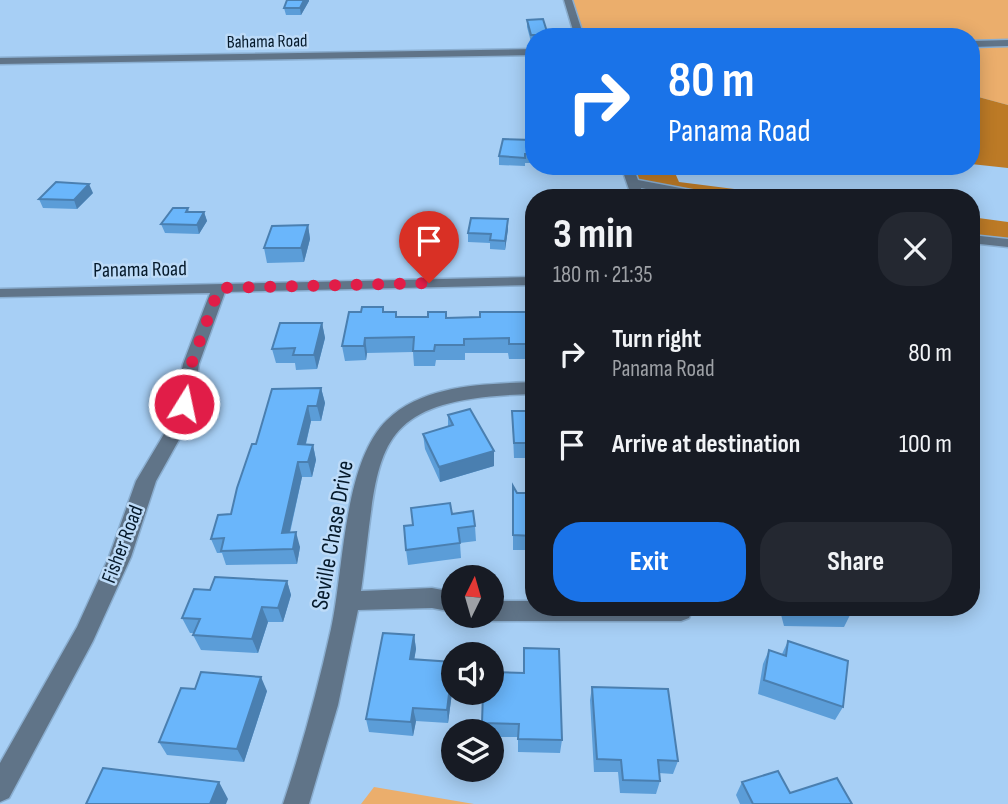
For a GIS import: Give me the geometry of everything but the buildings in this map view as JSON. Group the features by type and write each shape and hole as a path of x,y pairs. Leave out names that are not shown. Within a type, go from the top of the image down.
{"street":[{"path":"568,0 577,28"},
{"path":"980,44 1008,43"},
{"name":"Bahama Road","path":"0,61 525,52"},
{"path":"630,175 635,189"},
{"path":"633,183 665,189"},
{"path":"980,240 1008,243"},
{"name":"Panama Road","path":"0,293 525,281"},
{"name":"Fisher Road","path":"0,789 85,634 120,556 146,481 176,429 191,365 219,288"},
{"name":"Seville Chase Drive","path":"296,804 329,687 349,601 368,468 378,443 394,424 421,408 453,395 485,389 525,388"},
{"path":"349,601 441,600"},
{"path":"504,611 525,611"}],"shaded area":[{"path":"572,0 1008,0 1008,105 980,97 980,28 581,28"},
{"path":"980,97 1008,105 1008,168 980,165"},
{"path":"635,175 676,175 679,182 735,189 641,189"},
{"path":"980,218 1008,222 1008,247 980,244"},
{"path":"374,787 474,804 361,804"}],"route":[{"path":"184,404 191,365 219,288 429,283"}]}
